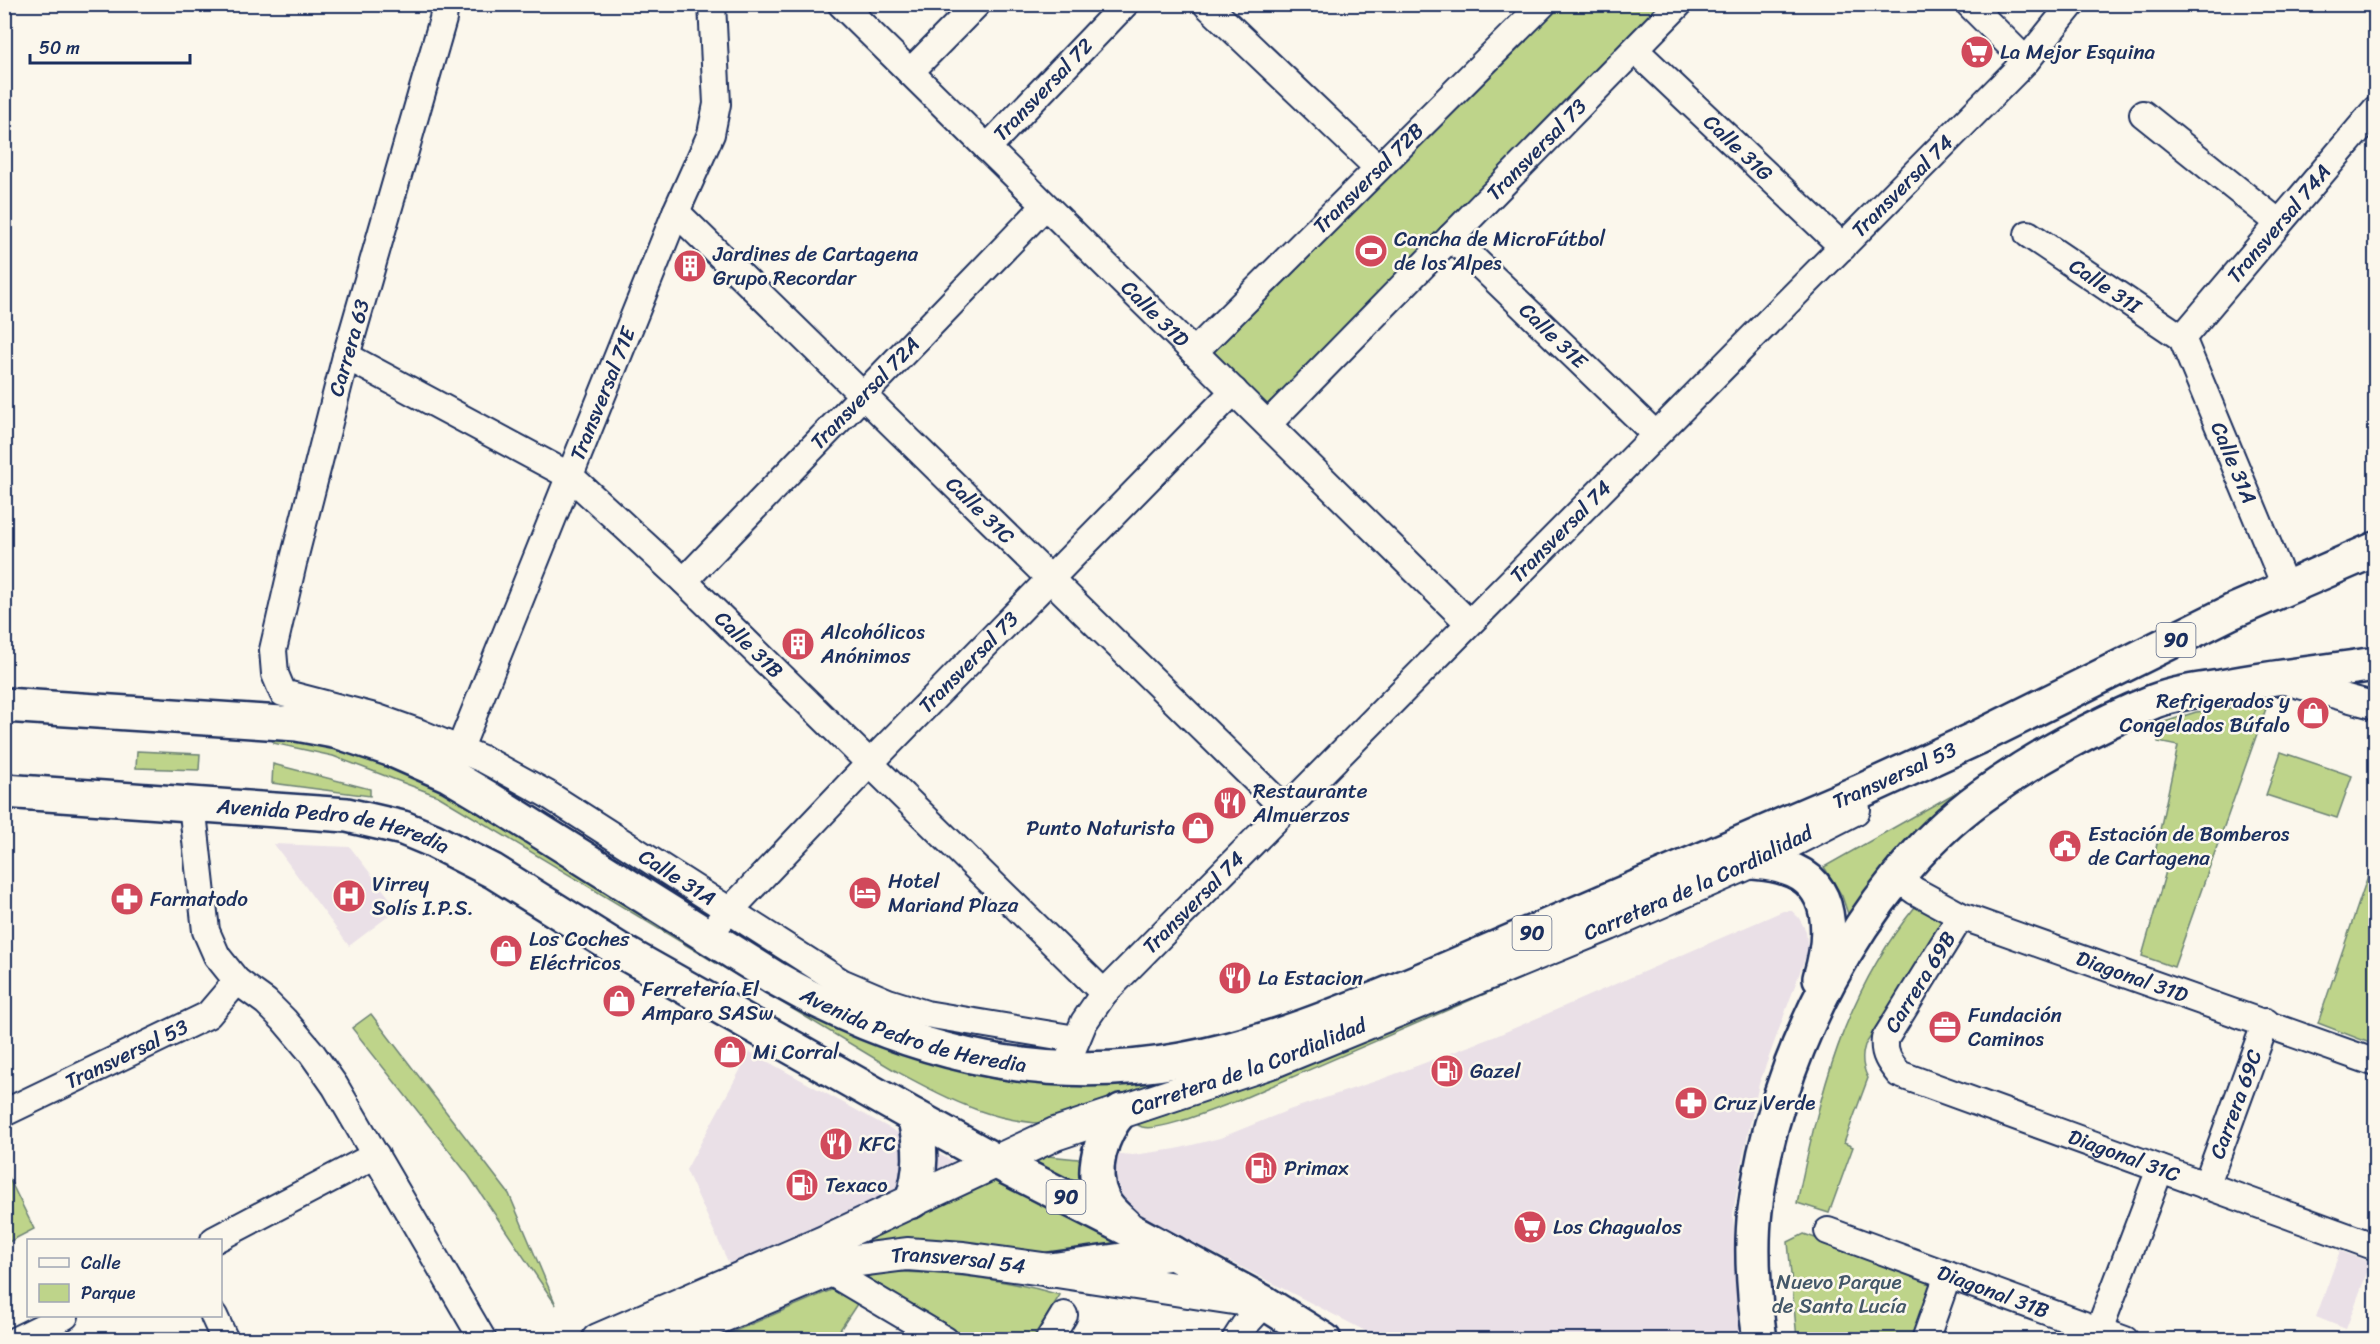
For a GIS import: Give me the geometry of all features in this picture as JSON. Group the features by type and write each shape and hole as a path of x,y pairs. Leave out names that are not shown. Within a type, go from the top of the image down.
{"highway":[{"name":"Carretera de la Cordialidad","path":"1979,737 2231,612 2376,549"},
{"path":"1760,1340 1753,1276 1754,1212 1763,1156 1778,1101 1830,978 1850,944 1897,878 1937,835 1981,796 2028,766 2077,739 2158,700 2217,687 2376,664"},
{"name":"Avenida Pedro de Heredia","path":"4,705 201,717 278,707 319,727 390,748 455,762 706,936 800,992 865,1023 915,1042 991,1061 1072,1054"},
{"name":"Transversal 53","path":"1072,1054 1137,1066 1180,1061 1267,1038 1368,1002 1702,860 1979,737"},
{"name":"Avenida Pedro de Heredia","path":"4,791 347,815 403,828 432,840 493,871 621,951 914,1116 1173,1253 1264,1303 1324,1340"},
{"path":"1702,860 1785,867 1805,878 1817,892 1828,919 1829,940 1825,962 1799,1049"},
{"path":"1121,1111 1103,1138 1098,1164 1099,1186 1103,1201 1113,1214 1134,1232"},
{"path":"912,1201 919,1178 921,1155 914,1116"},
{"path":"1050,1269 1173,1253"}],"main road":[{"name":"Carretera de la Cordialidad","path":"999,1162 1055,1134 1274,1061 1608,924 1748,863 1847,813 1979,737"},
{"name":"Transversal 54","path":"598,1340 822,1243 999,1162"},
{"name":"Transversal 54","path":"666,1340 852,1261 907,1254 963,1257 1264,1303"}],"street":[{"name":"Carrera 63","path":"278,707 273,650 319,458 443,19 445,4"},
{"name":"Transversal 71E","path":"455,762 676,212 711,134 717,104 712,4"},
{"name":"Calle 31D","path":"841,4 1469,623"},
{"path":"910,72 977,4"},
{"name":"Transversal 72","path":"987,148 1125,4"},
{"path":"1206,4 1378,168"},
{"name":"Transversal 72B","path":"1194,352 1543,4"},
{"name":"Transversal 73","path":"1268,424 1679,4"},
{"path":"1969,4 2026,61"},
{"name":"Transversal 74","path":"1072,1054 1084,1022 1104,993 2026,61 2072,4"},
{"name":"Calle 31G","path":"1635,50 1843,247"},
{"name":"Transversal 74A","path":"2182,338 2376,109"},
{"path":"2143,114 2279,223"},
{"name":"Transversal 72A","path":"684,581 1046,206"},
{"name":"Calle 31C","path":"676,212 1285,809"},
{"name":"Calle 31I","path":"2028,234 2182,338"},
{"name":"Calle 31E","path":"1451,237 1655,434"},
{"name":"Calle 31A","path":"2182,338 2286,588"},
{"name":"Calle 31B","path":"346,357 570,476 684,581 1104,993"},
{"name":"Transversal 73","path":"706,936 870,763 1234,391"},
{"path":"2275,678 2376,706"},
{"name":"Calle 31A","path":"455,762 485,760 547,794 842,982 888,1002 959,1020 1072,1054"},
{"path":"196,804 206,931 217,956 237,981 266,1002 311,1053 335,1086 483,1340"},
{"name":"Diagonal 31D","path":"1897,878 1915,891 1960,916 2266,1022 2376,1063"},
{"name":"Carrera 69B","path":"1884,1050 1885,1039 1891,1027 1960,916"},
{"name":"Transversal 53","path":"4,1113 208,1015 237,981"},
{"name":"Carrera 69C","path":"2206,1186 2266,1022"},
{"name":"Diagonal 31C","path":"1884,1050 1890,1063 1899,1074 2376,1247"},
{"path":"216,1239 376,1155"},
{"path":"2099,1330 2160,1169"},
{"name":"Diagonal 31B","path":"1828,1231 2125,1340"},
{"path":"827,1270 945,1340"},
{"path":"1925,1340 1948,1275"},
{"path":"1235,1340 1264,1303"},
{"path":"1049,1340 1064,1315"},
{"path":"16,1340 63,1317"},
{"path":"214,1317 225,1340"}],"shaded area":[{"name":"Virrey Solís I.P.S.","path":"274,844 350,847 398,909 349,946"},
{"path":"1783,911 1792,911 1799,918 1806,931 1808,950 1759,1084 1733,1214 1736,1276 1743,1339 1381,1339 1210,1251 1145,1223 1111,1194 1111,1153 1133,1155 1176,1149 1220,1138 1289,1110 1382,1079 1496,1036"},
{"path":"750,1052 969,1169 729,1264 686,1170"},
{"path":"2340,1251 2371,1262 2346,1329 2316,1317"}],"green space":[{"path":"1555,5 1660,5 1266,406 1212,354"},
{"path":"2268,703 2174,967 2142,956 2170,857 2155,853 2178,746 2158,742 2161,723 2196,712"},
{"path":"274,734 391,761 954,1065 1286,1048 1063,1124 1039,1123 995,1116 935,1092 894,1070 438,796 333,756 273,743"},
{"path":"137,751 200,754 199,770 136,768"},
{"path":"2281,752 2352,776 2337,818 2266,795"},
{"path":"273,764 370,789 370,796 272,783"},
{"path":"1964,788 1900,858 1850,920 1842,896 1824,867"},
{"path":"2375,855 2376,1045 2318,1023"},
{"path":"1723,891 1237,1101 1162,1126 1142,1127 1134,1122"},
{"path":"1915,907 1947,922 1865,1045 1863,1062 1868,1078 1844,1143 1853,1147 1829,1213 1797,1203 1825,1085 1852,1011 1869,975"},
{"path":"371,1014 509,1194 556,1305 469,1176 352,1028"},
{"path":"1038,1155 1088,1160 1088,1202 1020,1168"},
{"path":"5,1170 34,1229 4,1244"},
{"path":"996,1174 1141,1247 1062,1261 829,1247"},
{"name":"Nuevo Parque de Santa Lucía","path":"1804,1234 1932,1280 1912,1339 1797,1339 1788,1242"},
{"path":"880,1272 971,1277 1016,1284 1060,1295 1032,1339 969,1339 861,1278"},
{"path":"836,1288 859,1301 834,1339 714,1340"}],"place":[{"name":"La Mejor Esquina","path":"1977,52"},
{"name":"Cancha de MicroFútbol de los Alpes","path":"1371,251"},
{"name":"Jardines de Cartagena Grupo Recordar","path":"690,266"},
{"name":"Alcohólicos Anónimos","path":"798,644"},
{"name":"Refrigerados y Congelados Búfalo","path":"2313,713"},
{"name":"Restaurante Almuerzos","path":"1230,803"},
{"name":"Punto Naturista","path":"1198,828"},
{"name":"Estación de Bomberos de Cartagena","path":"2065,846"},
{"name":"Hotel Mariand Plaza","path":"865,893"},
{"name":"Virrey Solís I.P.S.","path":"349,896"},
{"name":"Farmatodo","path":"127,899"},
{"name":"Los Coches Eléctricos","path":"506,951"},
{"name":"La Estacion","path":"1235,978"},
{"name":"Ferretería El Amparo SASw","path":"619,1001"},
{"name":"Fundación Caminos","path":"1945,1027"},
{"name":"Mi Corral","path":"730,1052"},
{"name":"Gazel","path":"1447,1071"},
{"name":"Cruz Verde","path":"1691,1103"},
{"name":"KFC","path":"836,1144"},
{"name":"Primax","path":"1261,1168"},
{"name":"Texaco","path":"802,1185"},
{"name":"Los Chagualos","path":"1530,1227"}]}
